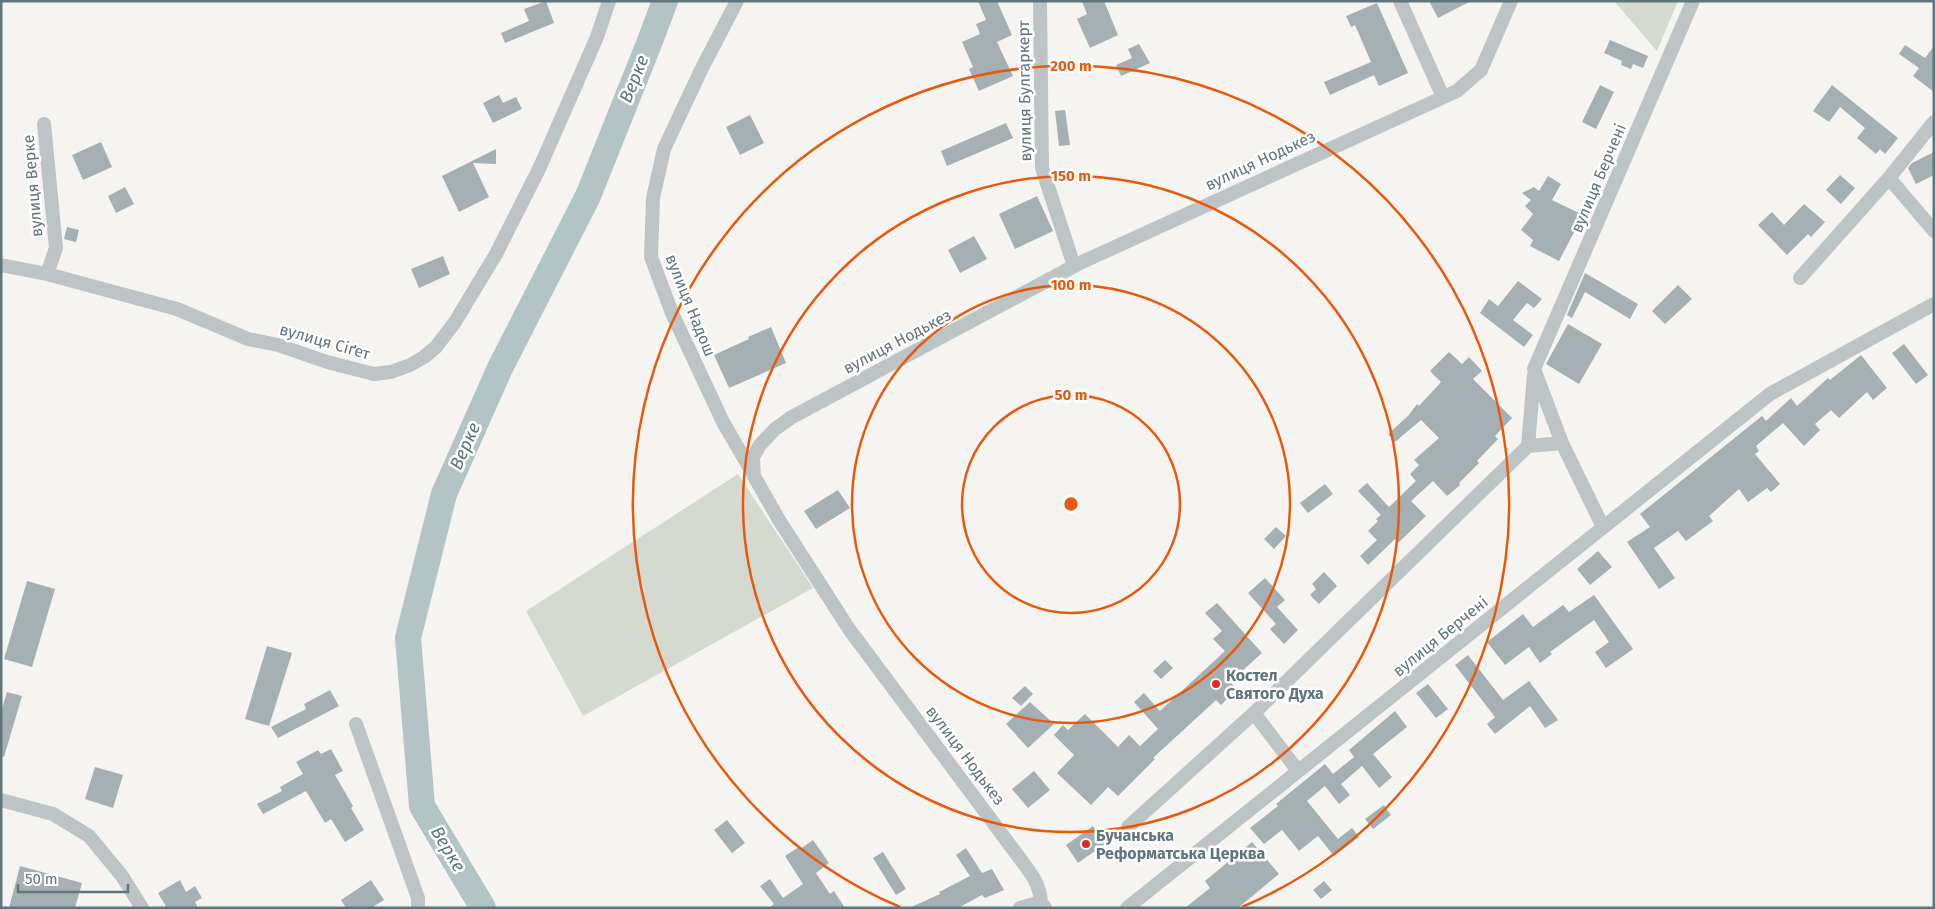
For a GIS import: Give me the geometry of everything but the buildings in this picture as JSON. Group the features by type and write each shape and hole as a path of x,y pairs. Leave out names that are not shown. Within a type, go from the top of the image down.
{"street":[{"name":"вулиця Сіґет","path":"1,265 47,274 178,309 248,339 278,345 327,362 374,374 391,372 410,365 436,347 455,322 496,254 539,169 597,37 608,1"},
{"name":"вулиця Надош","path":"737,1 701,70 664,149 653,198 652,257 676,321 723,422 754,476"},
{"name":"вулиця Булгаркерт","path":"1040,1 1042,168 1074,266"},
{"path":"1400,1 1443,97"},
{"name":"вулиця Нодькез","path":"1043,905 1037,881 849,629 779,520 754,476 753,457 760,444 792,417 1074,266 1457,91 1481,70 1511,1"},
{"name":"вулиця Берчені","path":"1528,446 1534,370 1693,1"},
{"path":"1800,278 1889,178 1934,122"},
{"name":"вулиця Верке","path":"44,124 56,248 47,274"},
{"path":"1889,178 1934,231"},
{"name":"вулиця Берчені","path":"1127,908 1770,394 1934,304"},
{"path":"1534,370 1562,443 1603,527"},
{"path":"1128,828 1254,713 1528,446 1562,443"},
{"path":"1254,713 1298,771"},
{"path":"356,724 418,898 418,908"},
{"path":"1,800 53,814 89,836 122,876 142,908"},
{"path":"1020,908 1043,905"}],"shaded area":[{"path":"1614,1 1678,1 1657,51"},
{"path":"738,474 813,588 583,716 526,611"}],"waterway":[{"name":"Верке","path":"483,908 422,806 408,638 444,494 500,368 588,196 665,1"}],"place":[{"name":"Костел Святого Духа","path":"1216,684"},
{"name":"Бучанська Реформатська Церква","path":"1086,844"}]}
